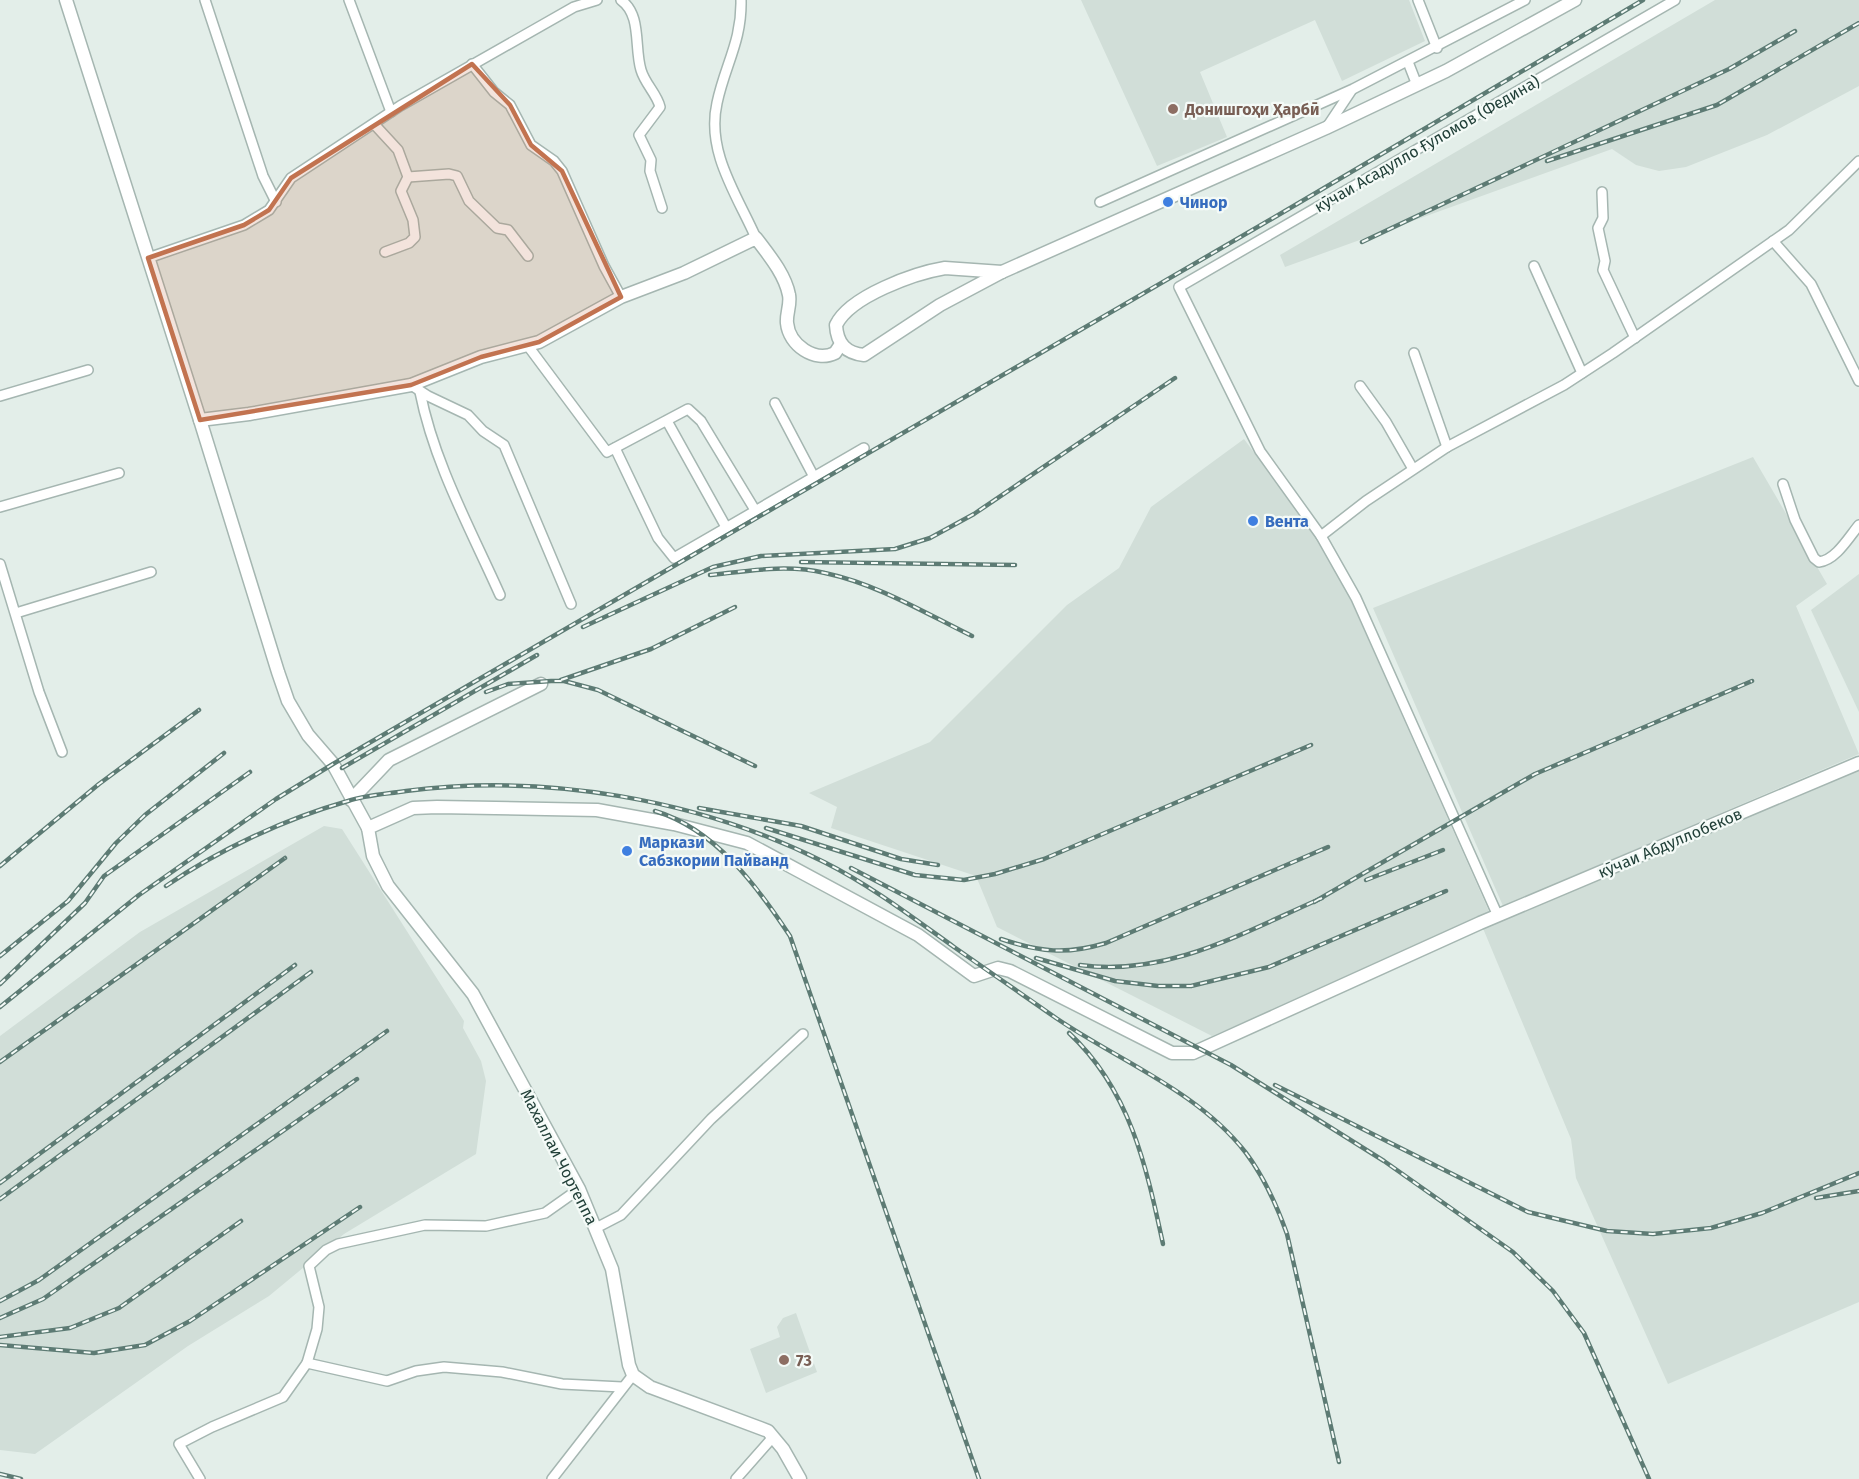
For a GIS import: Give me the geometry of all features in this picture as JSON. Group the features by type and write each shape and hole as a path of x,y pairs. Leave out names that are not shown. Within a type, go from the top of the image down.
{"street":[{"path":"205,0 263,176 276,202"},
{"path":"349,0 391,112"},
{"path":"148,258 244,225 276,202 291,178 391,112 574,7 597,0"},
{"path":"621,0 629,6 635,18 635,45 641,70 660,107 639,135 651,160 650,171 662,208"},
{"path":"741,0 742,22 717,103 715,122 725,176 756,238 784,280 790,296 787,325 794,340 806,351 818,357 836,353 841,344"},
{"path":"1418,0 1437,48"},
{"path":"1100,202 1353,89 1437,48 1525,0"},
{"path":"1002,272 945,268 926,271 855,302 845,310 836,325 841,344 851,353 864,355 940,305 1002,272 1326,128 1417,85 1575,0"},
{"name":"кӯчаи Асадулло Ғуломов (Федина)","path":"1321,536 1260,451 1179,287 1675,0"},
{"path":"69,1 288,701 308,735 333,764 368,828"},
{"path":"1408,62 1417,85"},
{"path":"472,64 494,92 510,105 531,145 554,161 562,171 604,267 621,297"},
{"path":"1326,128 1353,89"},
{"path":"374,124 398,150 408,177 401,191 413,220 415,237 409,243 385,252"},
{"path":"1498,916 1356,598 1321,536 1447,447 1582,373 1635,338 1805,216 1859,161"},
{"path":"408,177 449,174 457,176 469,201 497,228 508,230 528,256"},
{"path":"1602,192 1603,218 1598,228 1605,261 1604,270 1635,338"},
{"path":"200,420 416,389 481,357 539,342 621,297 684,273 756,238"},
{"path":"1773,241 1811,284 1859,381"},
{"path":"1534,266 1582,373"},
{"path":"528,346 608,453 688,409 702,421 755,510"},
{"path":"1414,353 1447,447"},
{"path":"0,396 88,370"},
{"path":"1360,386 1386,422 1413,469"},
{"path":"416,389 446,473 500,595"},
{"path":"416,389 468,415 483,431 504,445 572,604"},
{"path":"775,403 814,477"},
{"path":"667,421 726,527"},
{"path":"615,448 642,499 658,538 674,558 864,448"},
{"path":"0,507 119,473"},
{"path":"1784,484 1795,520 1814,558 1819,562 1827,562 1859,525"},
{"path":"0,564 39,692 62,752"},
{"path":"16,614 151,572"},
{"path":"351,800 389,760 541,684"},
{"name":"кӯчаи Абдуллобеков","path":"368,828 413,808 597,810 675,825 747,843 918,935 964,972 974,976 998,968 1010,971 1172,1053 1183,1054 1192,1053 1480,923 1859,763"},
{"name":"Махаллаи Чортеппа","path":"368,828 373,856 388,886 473,994 579,1189 612,1269 625,1346 633,1375"},
{"path":"596,1228 621,1215 711,1119 803,1034"},
{"path":"200,1479 179,1444 212,1427 283,1397 308,1363 317,1329 319,1307 309,1266 326,1250 338,1244 425,1225 486,1226 545,1213 579,1189"},
{"path":"308,1363 387,1381 416,1371 444,1367 502,1372 562,1384 622,1387"},
{"path":"552,1479 633,1375 650,1387 768,1431 783,1449 800,1479"},
{"path":"736,1479 773,1437"}],"highlighted area":[{"path":"472,64 510,105 531,145 562,171 621,297 539,342 481,357 411,385 200,420 148,258 244,225 269,210 291,178"}],"shaded area":[{"name":"Донишгоҳи Ҳарбӣ","path":"1081,0 1409,0 1425,41 1342,81 1315,20 1200,72 1227,137 1157,166"},
{"path":"1715,0 1859,0 1859,86 1767,135 1686,167 1659,171 1636,165 1612,149 1285,267 1280,255"},
{"path":"1244,439 1331,556 1491,916 1212,1036 997,927 976,876 831,828 837,807 809,793 930,742 1067,605 1119,568 1151,507"},
{"path":"1753,457 1827,584 1796,606 1859,754 1503,906 1373,608"},
{"path":"1859,574 1859,712 1811,610"},
{"path":"1859,769 1859,1302 1668,1384 1576,1178 1571,1139 1482,926"},
{"path":"324,826 342,829 464,1021 463,1028 481,1061 486,1081 476,1154 344,1234 269,1296 188,1346 35,1454 0,1450 0,1036 140,932"},
{"name":"73","path":"796,1313 817,1372 766,1393 750,1349 780,1337 777,1327 783,1318"}],"railway":[{"path":"0,1007 139,895 276,799 333,764 1280,214 1643,0"},
{"path":"1547,161 1717,105 1859,23"},
{"path":"1362,242 1729,69 1795,31"},
{"path":"583,627 713,567 761,556 895,549 930,538 974,514 1175,378"},
{"path":"801,562 1015,565"},
{"path":"710,575 782,569 825,573 882,592 972,636"},
{"path":"561,680 651,649 735,607"},
{"path":"342,768 537,655"},
{"path":"486,692 508,684 551,681 564,681 598,690 755,766"},
{"path":"1314,902 1535,774 1752,681"},
{"path":"0,866 99,784 199,710"},
{"path":"766,828 915,875 964,880 995,874 1044,859 1311,745"},
{"path":"0,956 68,901 116,843 145,815 224,753"},
{"path":"0,984 85,903 104,876 250,772"},
{"path":"166,886 208,860 254,836 324,808 369,796 459,786 566,789 620,796 673,807 776,840 824,862 891,902 1080,1034 1181,1094 1227,1131 1246,1153 1270,1192 1287,1234 1339,1462"},
{"path":"699,808 801,826 901,859 938,865"},
{"path":"655,811 677,819 697,831 733,861 749,879 790,936 979,1479"},
{"path":"1001,939 1041,949 1065,950 1092,947 1328,847"},
{"path":"1366,880 1443,850"},
{"path":"0,1062 285,858"},
{"path":"851,868 1231,1065 1384,1161 1513,1252 1553,1291 1584,1333 1649,1479"},
{"path":"1036,958 1115,981 1158,986 1191,986 1269,967 1446,891"},
{"path":"1080,965 1112,967 1175,958 1205,949 1322,898"},
{"path":"0,1183 295,965"},
{"path":"0,1199 311,972"},
{"path":"0,1301 39,1280 387,1031"},
{"path":"1069,1033 1090,1055 1121,1104 1142,1158 1163,1244"},
{"path":"0,1318 43,1299 357,1079"},
{"path":"1275,1085 1528,1212 1607,1231 1653,1234 1711,1228 1762,1213 1859,1173"},
{"path":"1816,1198 1859,1191"},
{"path":"0,1345 94,1353 145,1345 190,1321 360,1207"},
{"path":"0,1337 70,1328 119,1308 241,1221"},
{"path":"0,1474 21,1479"}],"place":[{"name":"Донишгоҳи Ҳарбӣ","path":"1173,109"},
{"name":"Чинор","path":"1168,202"},
{"name":"Вента","path":"1253,521"},
{"name":"Маркази Сабзкории Пайванд","path":"627,851"},
{"name":"73","path":"784,1360"}]}
